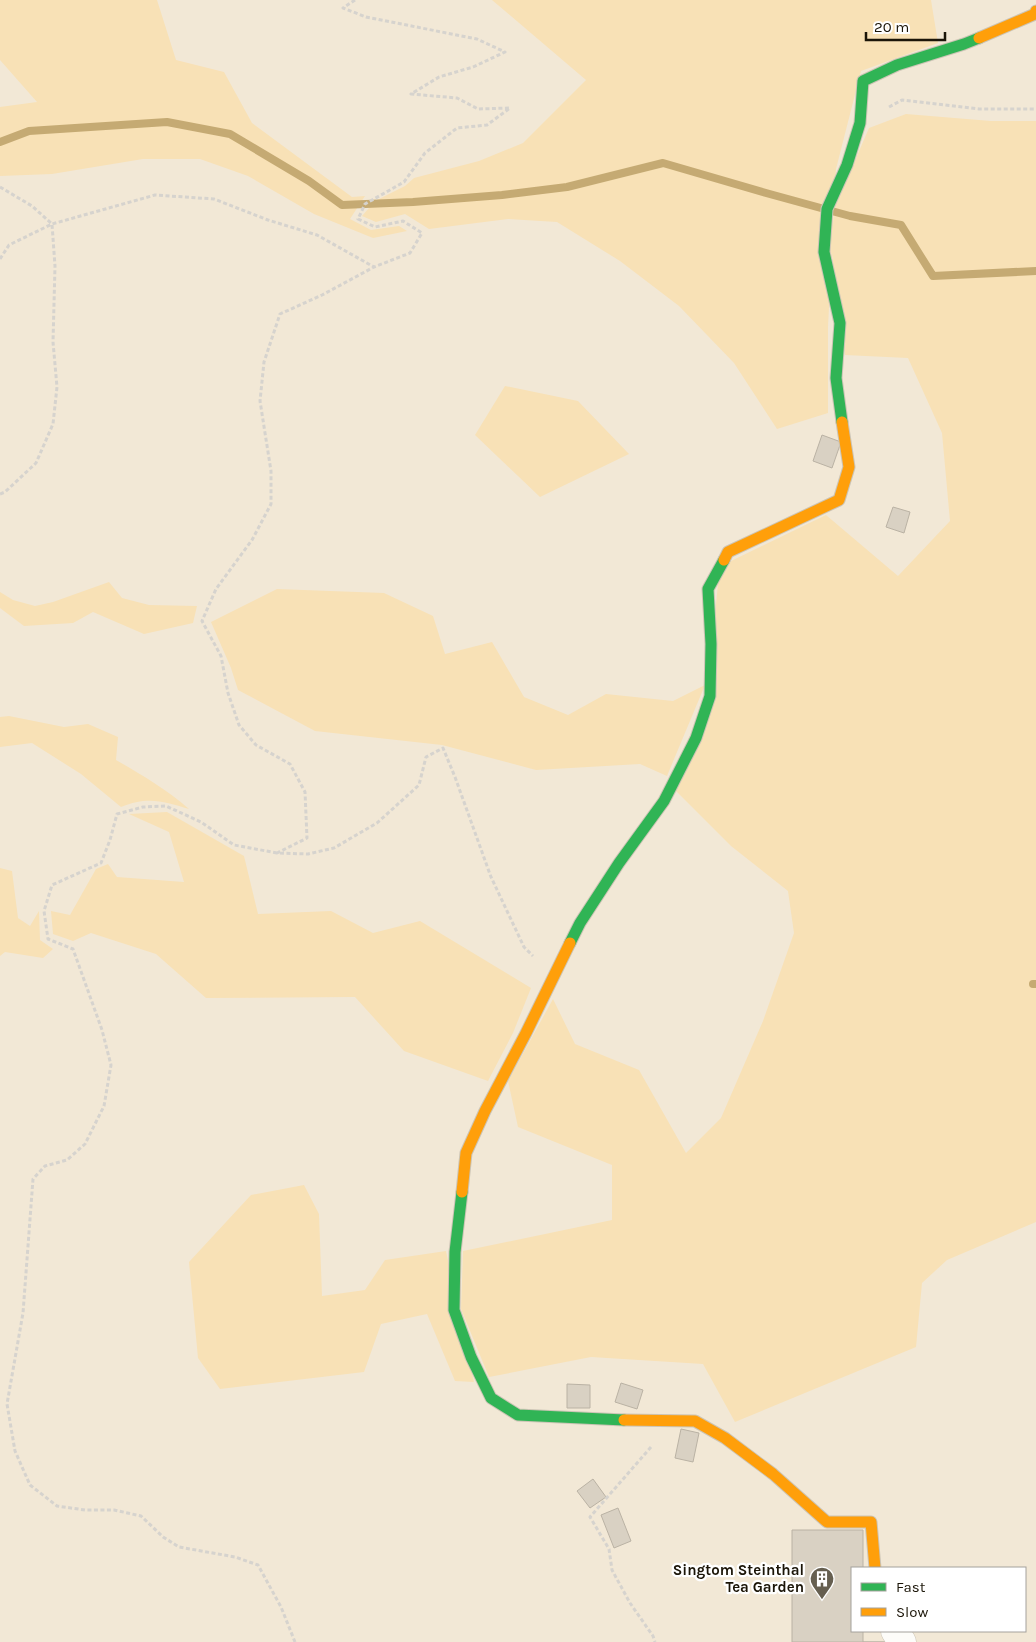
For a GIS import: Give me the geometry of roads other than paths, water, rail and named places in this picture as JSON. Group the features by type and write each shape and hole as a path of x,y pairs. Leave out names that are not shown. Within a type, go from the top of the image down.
{"street":[{"path":"875,1567 871,1522 827,1522 773,1474 725,1438 695,1421 608,1420 518,1415 490,1398 471,1357 454,1310 455,1252 466,1153 486,1110 526,1033 552,977 585,916 618,863 664,801 696,738 710,696 711,644 708,589 728,552 839,500 849,467 836,378 840,324 824,252 827,209 847,165 860,123 863,81 897,65 964,44 1034,14 1036,11"}],"waterway":[{"path":"0,142 29,131 167,122 230,134 309,181 342,205 502,195 567,187 663,163 850,216 901,225 933,276 1036,271"}],"place":[{"name":"Singtom Steinthal Tea Garden","path":"822,1600"}]}
